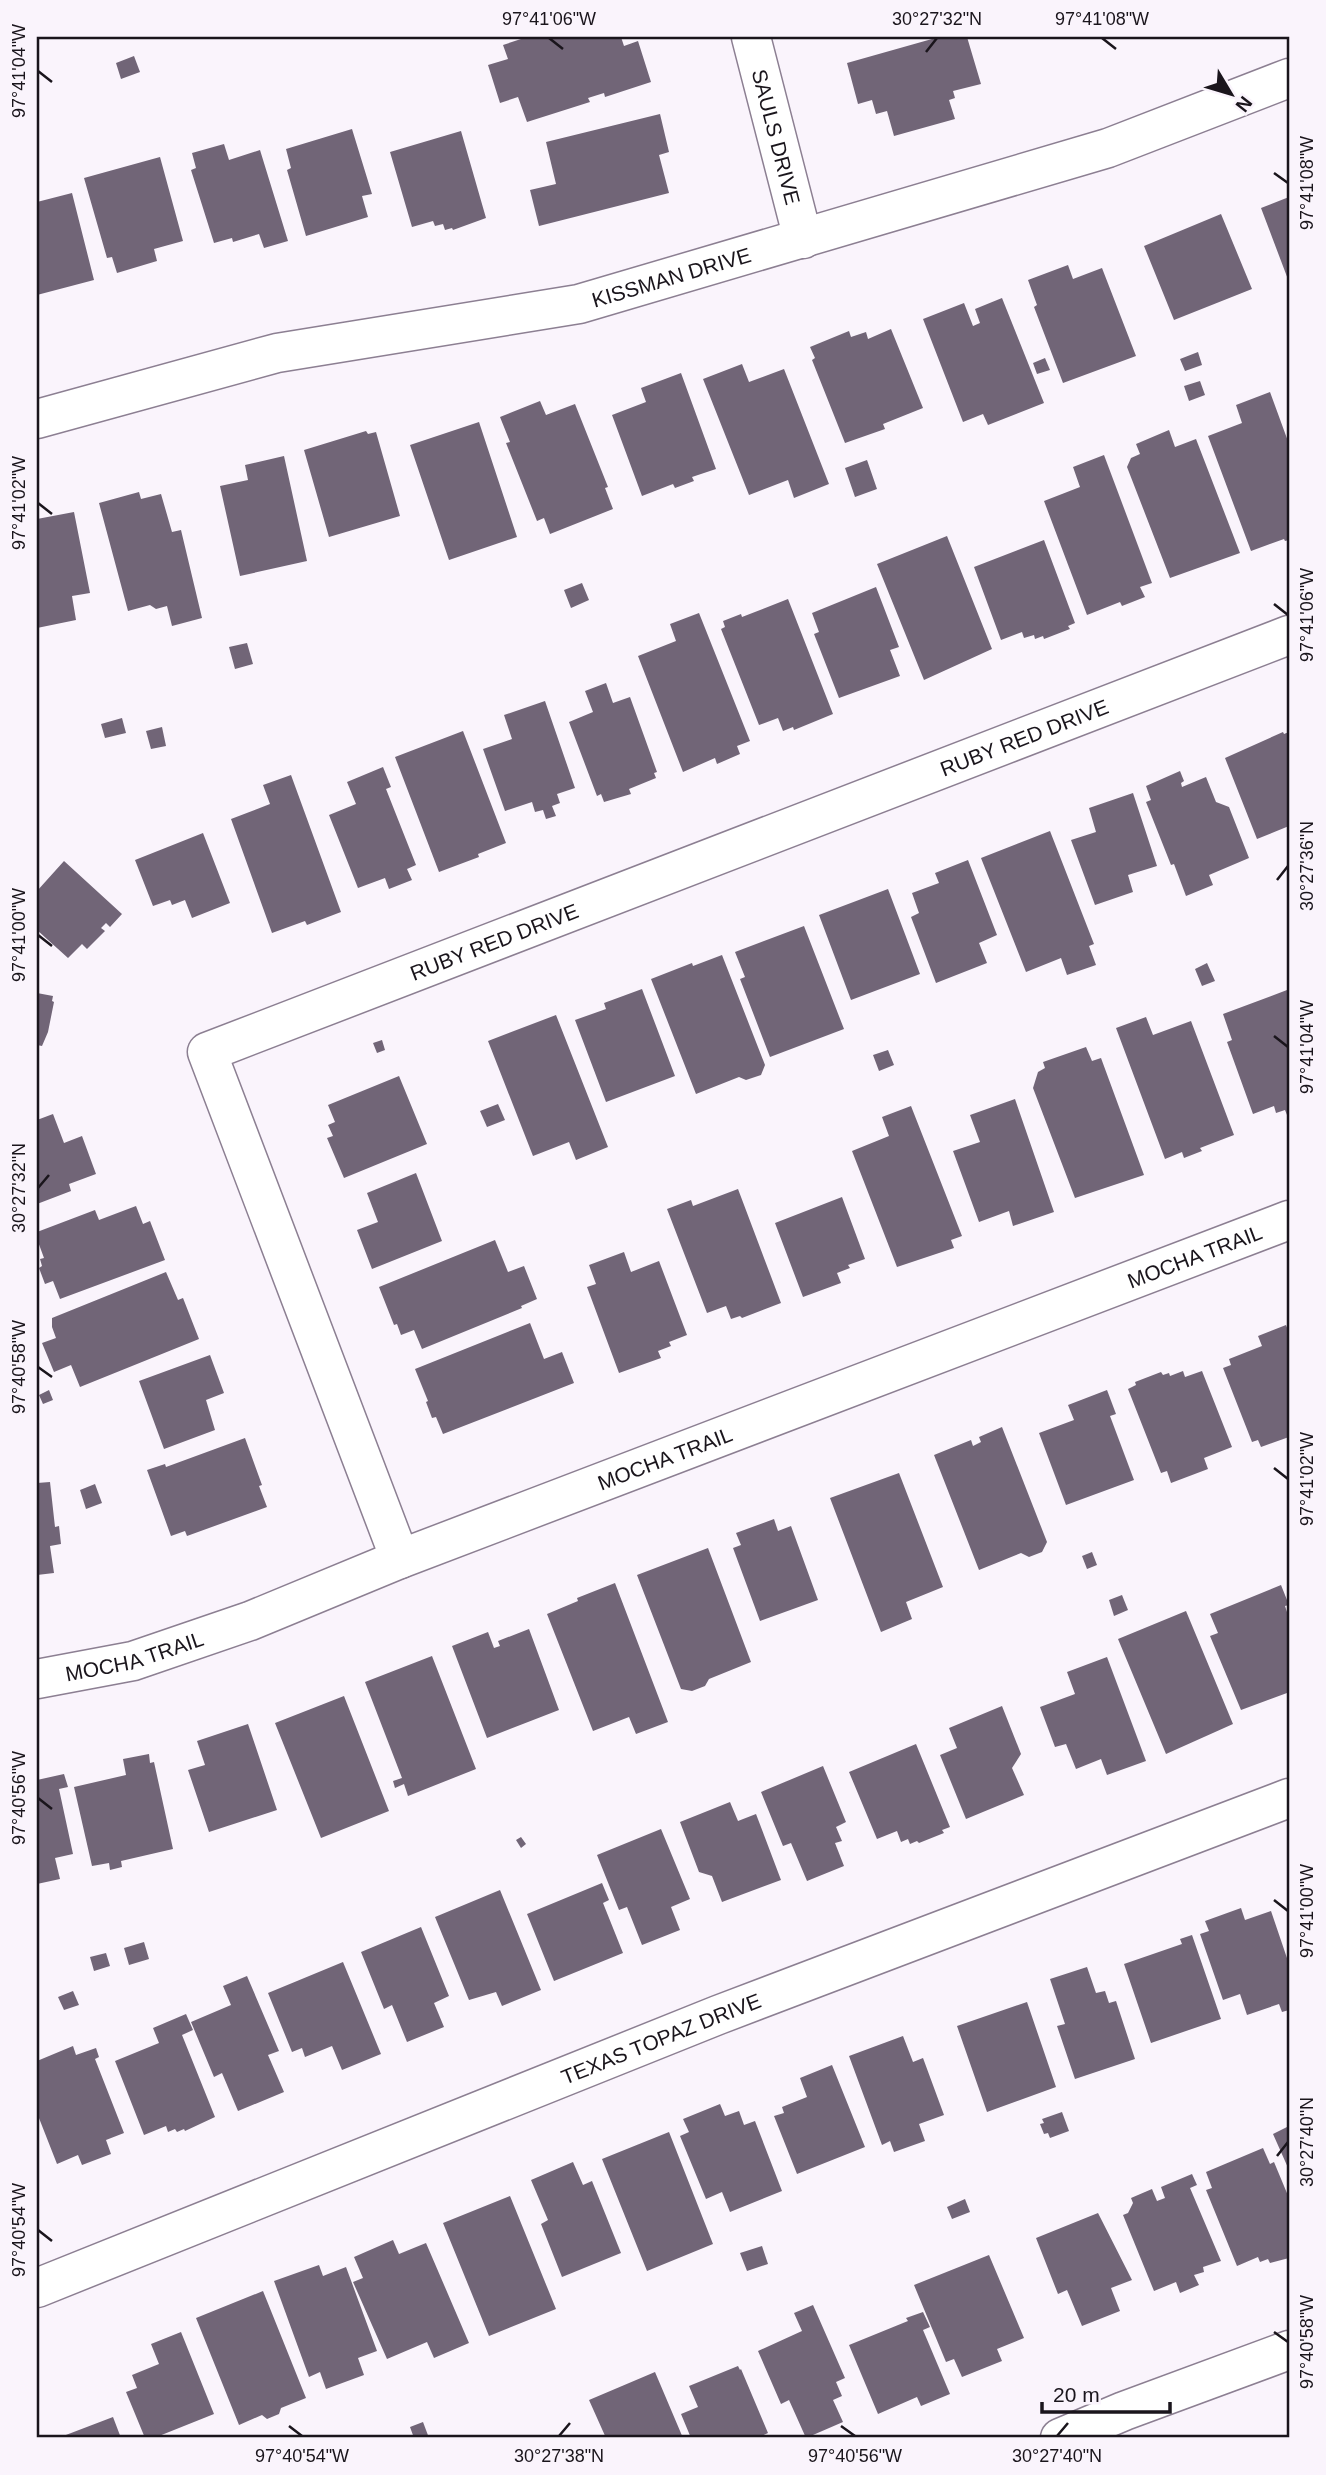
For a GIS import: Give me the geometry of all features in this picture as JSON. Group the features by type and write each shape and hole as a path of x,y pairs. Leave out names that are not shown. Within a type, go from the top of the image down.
{"street":[{"name":"SAULS DRIVE","path":"751,37 803,239"},
{"name":"KISSMAN DRIVE","path":"37,419 277,353 579,304 1108,148 1289,78"},
{"name":"RUBY RED DRIVE","path":"400,1559 206,1052 1289,635"},
{"name":"MOCHA TRAIL","path":"37,1679 133,1661 250,1621 400,1559 1289,1220"},
{"name":"TEXAS TOPAZ DRIVE","path":"37,2288 718,2015 1289,1798"},
{"path":"1060,2438 1124,2411 1289,2350"}],"building":[{"path":"527,37 621,37 624,46 638,41 651,82 605,97 604,93 588,98 590,102 527,122 518,97 500,103 488,65 508,59 503,45"},
{"path":"939,37 967,37 981,84 953,91 955,98 949,100 955,119 894,136 887,111 876,114 872,100 858,104 847,63"},
{"path":"134,56 140,72 121,79 116,63"},
{"path":"660,114 669,152 659,155 669,193 539,226 530,190 556,184 546,142"},
{"path":"352,129 372,194 362,196 368,217 306,236 287,170 291,168 286,149"},
{"path":"461,131 486,218 453,230 445,230 443,224 435,226 433,221 412,227 390,152"},
{"path":"224,144 229,160 260,150 288,241 264,248 259,234 233,242 232,238 214,243 191,170 196,168 192,153"},
{"path":"160,157 183,241 154,249 157,261 117,273 112,257 107,258 84,178"},
{"path":"72,193 94,280 37,295 37,202"},
{"path":"1289,197 1289,282 1261,208"},
{"path":"1221,214 1252,289 1174,320 1144,246"},
{"path":"1068,265 1073,279 1102,268 1136,356 1063,383 1034,307 1037,305 1028,280"},
{"path":"1002,298 1044,403 988,425 983,414 963,422 923,319 964,303 973,326 980,323 975,309"},
{"path":"891,329 923,408 883,424 885,429 845,443 812,360 815,358 810,347 849,331 851,337 866,332 868,339"},
{"path":"1198,352 1202,365 1185,371 1180,359"},
{"path":"1045,358 1050,370 1037,374 1033,363"},
{"path":"742,364 749,382 784,369 829,484 794,498 788,480 749,495 703,379"},
{"path":"681,373 716,469 692,477 694,481 675,488 673,484 642,496 612,415 646,402 641,388"},
{"path":"1200,381 1205,395 1189,401 1184,386"},
{"path":"1270,392 1289,444 1289,540 1284,539 1251,551 1208,436 1242,423 1236,405"},
{"path":"540,401 546,415 575,404 608,487 605,488 613,509 550,534 544,518 537,521 506,443 510,442 500,417"},
{"path":"479,422 517,537 449,560 410,445"},
{"path":"1169,430 1175,447 1196,439 1240,553 1170,578 1127,467 1131,458 1140,454 1136,444"},
{"path":"366,431 368,434 376,432 400,516 329,537 304,450"},
{"path":"1104,455 1152,583 1140,587 1145,597 1122,606 1120,602 1087,615 1044,501 1080,487 1073,467"},
{"path":"284,456 307,561 240,576 220,486 248,480 245,465"},
{"path":"867,460 877,489 855,497 845,468"},
{"path":"139,492 141,499 161,494 172,532 181,530 202,618 172,626 167,606 156,609 150,605 128,611 99,503"},
{"path":"74,512 90,593 72,596 76,620 37,628 37,519"},
{"path":"947,536 992,649 924,680 877,564"},
{"path":"1044,540 1075,623 1068,626 1070,629 1044,639 1043,636 1035,639 1034,635 1024,638 1022,632 1001,640 974,567"},
{"path":"582,583 589,600 571,608 564,590"},
{"path":"876,587 899,647 890,650 900,676 839,698 814,634 819,632 812,613"},
{"path":"788,599 833,714 794,730 793,727 783,731 778,718 759,725 721,629 725,627 723,621 741,614 742,617"},
{"path":"699,613 750,741 737,746 740,754 717,764 715,758 683,772 638,656 676,641 670,624"},
{"path":"247,643 253,664 235,669 229,647"},
{"path":"606,683 613,703 630,697 657,772 654,773 656,778 629,789 631,794 604,802 601,794 597,796 569,722 593,712 585,691"},
{"path":"545,701 575,788 557,794 560,803 552,806 556,816 546,819 543,810 535,812 532,802 505,811 483,749 512,739 504,715"},
{"path":"122,718 126,733 105,738 101,724"},
{"path":"162,727 166,746 151,749 146,731"},
{"path":"463,731 506,843 478,854 479,857 439,872 395,757"},
{"path":"1283,732 1289,732 1289,826 1257,839 1225,758"},
{"path":"383,767 391,787 386,789 416,865 407,869 412,880 389,889 385,878 358,888 329,815 356,804 347,782"},
{"path":"1180,771 1184,781 1181,783 1182,787 1206,777 1216,802 1229,807 1249,858 1209,875 1213,885 1186,896 1146,802 1151,800 1146,786"},
{"path":"291,775 341,912 307,925 305,921 272,933 231,819 270,804 263,785"},
{"path":"1133,793 1157,866 1128,875 1133,892 1095,905 1071,840 1096,832 1089,808"},
{"path":"1050,831 1094,944 1089,946 1096,965 1067,975 1061,958 1026,972 981,858"},
{"path":"203,833 230,903 192,918 185,900 172,905 170,900 153,906 135,860"},
{"path":"968,860 997,935 979,943 987,963 936,983 911,917 919,913 912,893 939,883 935,873"},
{"path":"64,861 122,914 110,927 106,923 101,928 105,931 87,949 82,944 68,958 37,930 37,891"},
{"path":"888,889 920,974 851,1000 819,915"},
{"path":"804,926 844,1029 770,1057 740,979 745,977 735,952"},
{"path":"722,955 765,1065 761,1075 746,1080 739,1077 696,1094 651,979"},
{"path":"1207,963 1215,981 1202,986 1195,969"},
{"path":"642,989 675,1076 606,1102 575,1020 606,1009 604,1003"},
{"path":"1287,990 1289,1114 1287,1115 1285,1110 1276,1113 1274,1106 1253,1114 1227,1042 1232,1040 1223,1014"},
{"path":"37,993 53,996 54,1002 48,1032 42,1046 37,1045"},
{"path":"556,1015 608,1147 576,1160 569,1142 533,1156 488,1041"},
{"path":"1146,1017 1153,1035 1191,1021 1234,1135 1200,1148 1202,1151 1184,1158 1182,1152 1165,1159 1116,1028"},
{"path":"382,1040 385,1050 377,1053 373,1043"},
{"path":"1086,1047 1092,1061 1101,1058 1144,1175 1075,1198 1033,1088 1038,1072 1045,1068 1043,1062"},
{"path":"888,1050 894,1065 879,1071 873,1055"},
{"path":"399,1076 427,1144 344,1178 327,1138 333,1136 328,1125 335,1122 328,1105"},
{"path":"1015,1099 1054,1212 1013,1226 1009,1211 979,1222 953,1151 980,1142 970,1115"},
{"path":"498,1104 505,1120 487,1127 480,1111"},
{"path":"911,1106 962,1236 951,1240 954,1248 897,1267 852,1151 889,1136 882,1117"},
{"path":"53,1114 64,1143 82,1136 96,1174 69,1184 71,1191 37,1204 37,1120"},
{"path":"416,1173 442,1241 372,1269 357,1230 378,1222 367,1193"},
{"path":"738,1189 781,1303 742,1318 740,1316 731,1319 726,1306 707,1313 667,1209 691,1200 693,1206"},
{"path":"842,1197 865,1259 848,1265 850,1268 837,1273 841,1283 803,1297 775,1223"},
{"path":"136,1206 143,1224 150,1221 165,1260 60,1299 53,1281 45,1284 39,1268 42,1266 40,1259 44,1258 37,1232 95,1210 99,1220"},
{"path":"495,1240 508,1272 524,1266 537,1299 521,1306 522,1308 422,1349 414,1330 401,1335 397,1324 394,1325 379,1287"},
{"path":"624,1252 631,1272 659,1261 687,1335 669,1342 671,1346 658,1351 661,1358 619,1373 587,1287 596,1284 589,1265"},
{"path":"166,1272 178,1300 183,1298 199,1339 80,1387 71,1365 54,1372 42,1343 56,1338 52,1318"},
{"path":"530,1323 544,1359 562,1352 574,1383 443,1434 436,1417 432,1418 415,1369"},
{"path":"1286,1325 1289,1333 1289,1437 1261,1447 1258,1440 1252,1442 1223,1368 1231,1365 1229,1359 1262,1346 1258,1336"},
{"path":"210,1355 224,1393 206,1400 215,1430 164,1449 139,1381"},
{"path":"1183,1371 1185,1377 1202,1371 1232,1447 1204,1458 1208,1469 1171,1483 1167,1471 1161,1473 1128,1389 1136,1385 1135,1382 1161,1372 1163,1375 1169,1373 1170,1376"},
{"path":"49,1390 53,1400 43,1404 39,1395"},
{"path":"1107,1390 1116,1414 1110,1416 1134,1480 1066,1505 1039,1433 1074,1420 1068,1405"},
{"path":"1002,1427 1047,1542 1042,1552 1029,1557 1021,1553 979,1570 934,1455 971,1440 973,1446 981,1442 979,1437"},
{"path":"245,1438 267,1507 187,1536 185,1531 171,1536 147,1470 165,1464 166,1467"},
{"path":"899,1473 943,1587 906,1602 912,1619 881,1632 830,1498"},
{"path":"50,1482 55,1527 59,1526 61,1544 50,1546 54,1573 37,1575 37,1483"},
{"path":"95,1484 102,1503 86,1509 80,1490"},
{"path":"774,1519 778,1531 791,1526 818,1600 760,1621 733,1548 741,1545 736,1533"},
{"path":"708,1548 751,1662 709,1679 705,1686 692,1691 681,1689 637,1575"},
{"path":"1092,1552 1097,1565 1087,1569 1082,1556"},
{"path":"615,1583 668,1722 636,1734 629,1717 593,1731 547,1614 578,1601 577,1598"},
{"path":"1281,1585 1289,1605 1285,1606 1289,1618 1289,1699 1287,1693 1241,1710 1210,1636 1218,1633 1210,1614"},
{"path":"1122,1595 1128,1610 1114,1616 1109,1600"},
{"path":"1186,1611 1233,1724 1166,1754 1118,1639"},
{"path":"529,1629 559,1710 487,1738 452,1646 488,1632 494,1648 500,1646 498,1641"},
{"path":"432,1656 476,1769 408,1796 404,1784 395,1788 393,1781 402,1778 365,1682"},
{"path":"1107,1657 1146,1761 1107,1775 1101,1759 1076,1769 1066,1744 1055,1747 1040,1707 1075,1694 1067,1672"},
{"path":"344,1696 389,1811 321,1838 275,1723"},
{"path":"1002,1706 1021,1754 1012,1768 1024,1795 966,1819 940,1755 957,1748 949,1728"},
{"path":"248,1724 277,1810 209,1832 188,1770 205,1765 197,1741"},
{"path":"916,1744 950,1827 942,1830 944,1833 919,1843 917,1841 910,1844 908,1839 901,1842 897,1831 877,1839 849,1772"},
{"path":"149,1754 150,1763 154,1762 173,1849 121,1861 122,1867 110,1870 109,1863 92,1866 74,1787 126,1775 123,1759"},
{"path":"823,1766 846,1822 836,1827 842,1841 835,1843 844,1866 807,1881 791,1843 783,1846 761,1792"},
{"path":"64,1774 68,1787 59,1789 73,1854 55,1858 60,1879 37,1884 37,1780"},
{"path":"730,1802 738,1821 756,1814 781,1880 722,1902 712,1876 699,1872 680,1822"},
{"path":"661,1829 690,1899 671,1907 680,1930 642,1945 627,1907 619,1910 597,1855"},
{"path":"521,1837 526,1844 521,1848 516,1840"},
{"path":"602,1883 609,1900 603,1903 623,1953 554,1981 527,1914"},
{"path":"500,1890 541,1990 502,2006 496,1992 469,2000 435,1917"},
{"path":"1241,1908 1245,1920 1271,1911 1289,1964 1289,2010 1282,2012 1279,2004 1247,2015 1240,1994 1223,2000 1200,1934 1209,1931 1205,1921"},
{"path":"421,1927 449,1996 434,2003 444,2027 407,2042 392,2005 384,2009 361,1952"},
{"path":"1192,1935 1221,2019 1151,2043 1124,1964 1182,1944 1180,1939"},
{"path":"144,1942 149,1959 129,1965 124,1948"},
{"path":"106,1953 110,1966 94,1971 90,1957"},
{"path":"343,1962 381,2054 342,2070 332,2046 305,2057 302,2048 292,2052 268,1993"},
{"path":"1087,1967 1096,1993 1105,1991 1109,2003 1116,2001 1135,2059 1075,2079 1057,2026 1065,2024 1050,1979"},
{"path":"247,1976 279,2051 268,2055 284,2092 238,2111 222,2073 214,2077 191,2022 231,2005 223,1986"},
{"path":"73,1991 79,2005 64,2010 58,1997"},
{"path":"1027,2002 1056,2087 987,2112 957,2026"},
{"path":"186,2014 193,2030 182,2035 215,2117 185,2131 184,2129 177,2132 175,2129 168,2132 166,2126 144,2135 115,2061 159,2043 153,2028"},
{"path":"903,2036 913,2062 923,2058 944,2115 919,2124 925,2141 894,2152 890,2141 882,2145 849,2056"},
{"path":"73,2046 76,2055 96,2048 99,2057 95,2059 124,2133 106,2140 111,2154 82,2165 78,2155 57,2164 37,2113 37,2061"},
{"path":"832,2065 865,2147 797,2174 774,2116 784,2113 782,2107 807,2097 800,2078"},
{"path":"720,2104 725,2116 739,2111 744,2125 755,2121 782,2191 730,2212 722,2192 706,2199 680,2136 689,2132 683,2119"},
{"path":"1062,2112 1069,2131 1050,2138 1048,2133 1044,2134 1040,2124 1044,2123 1042,2119"},
{"path":"1289,2126 1289,2170 1273,2134"},
{"path":"669,2132 713,2244 647,2271 602,2159"},
{"path":"1263,2148 1270,2164 1274,2162 1289,2198 1289,2258 1270,2263 1268,2259 1260,2262 1258,2257 1237,2266 1206,2190 1212,2188 1206,2172"},
{"path":"573,2162 583,2185 592,2181 621,2253 562,2277 541,2224 548,2220 531,2180"},
{"path":"1192,2174 1197,2185 1190,2188 1221,2261 1203,2267 1204,2272 1194,2275 1199,2285 1180,2293 1176,2282 1154,2291 1123,2215 1128,2213 1133,2203 1131,2198 1152,2189 1157,2201 1165,2198 1161,2187"},
{"path":"510,2196 556,2309 489,2336 443,2223"},
{"path":"965,2199 970,2212 952,2219 947,2207"},
{"path":"1098,2213 1132,2280 1111,2288 1120,2311 1082,2326 1067,2290 1058,2294 1036,2238"},
{"path":"393,2240 399,2254 426,2243 469,2343 434,2358 427,2342 387,2359 353,2282 363,2278 354,2257"},
{"path":"762,2246 768,2264 747,2271 740,2253"},
{"path":"989,2255 1024,2338 997,2349 1002,2361 962,2377 954,2359 946,2362 914,2285"},
{"path":"319,2265 323,2276 346,2267 377,2351 358,2358 364,2375 326,2389 320,2372 309,2377 274,2281"},
{"path":"263,2291 306,2398 281,2408 279,2414 267,2419 262,2415 239,2425 196,2318"},
{"path":"813,2305 845,2378 836,2382 842,2396 833,2400 843,2422 806,2438 789,2400 781,2404 758,2351 802,2331 794,2313"},
{"path":"923,2312 930,2327 923,2330 950,2394 921,2406 917,2397 878,2414 849,2345 908,2321 906,2318"},
{"path":"181,2332 214,2414 154,2438 145,2438 126,2392 137,2388 132,2375 159,2364 151,2344"},
{"path":"738,2366 768,2433 757,2438 691,2438 681,2414 698,2407 689,2386"},
{"path":"655,2372 683,2438 606,2438 589,2400"},
{"path":"113,2417 121,2438 58,2438"},
{"path":"423,2422 429,2438 414,2438 410,2427"}]}
